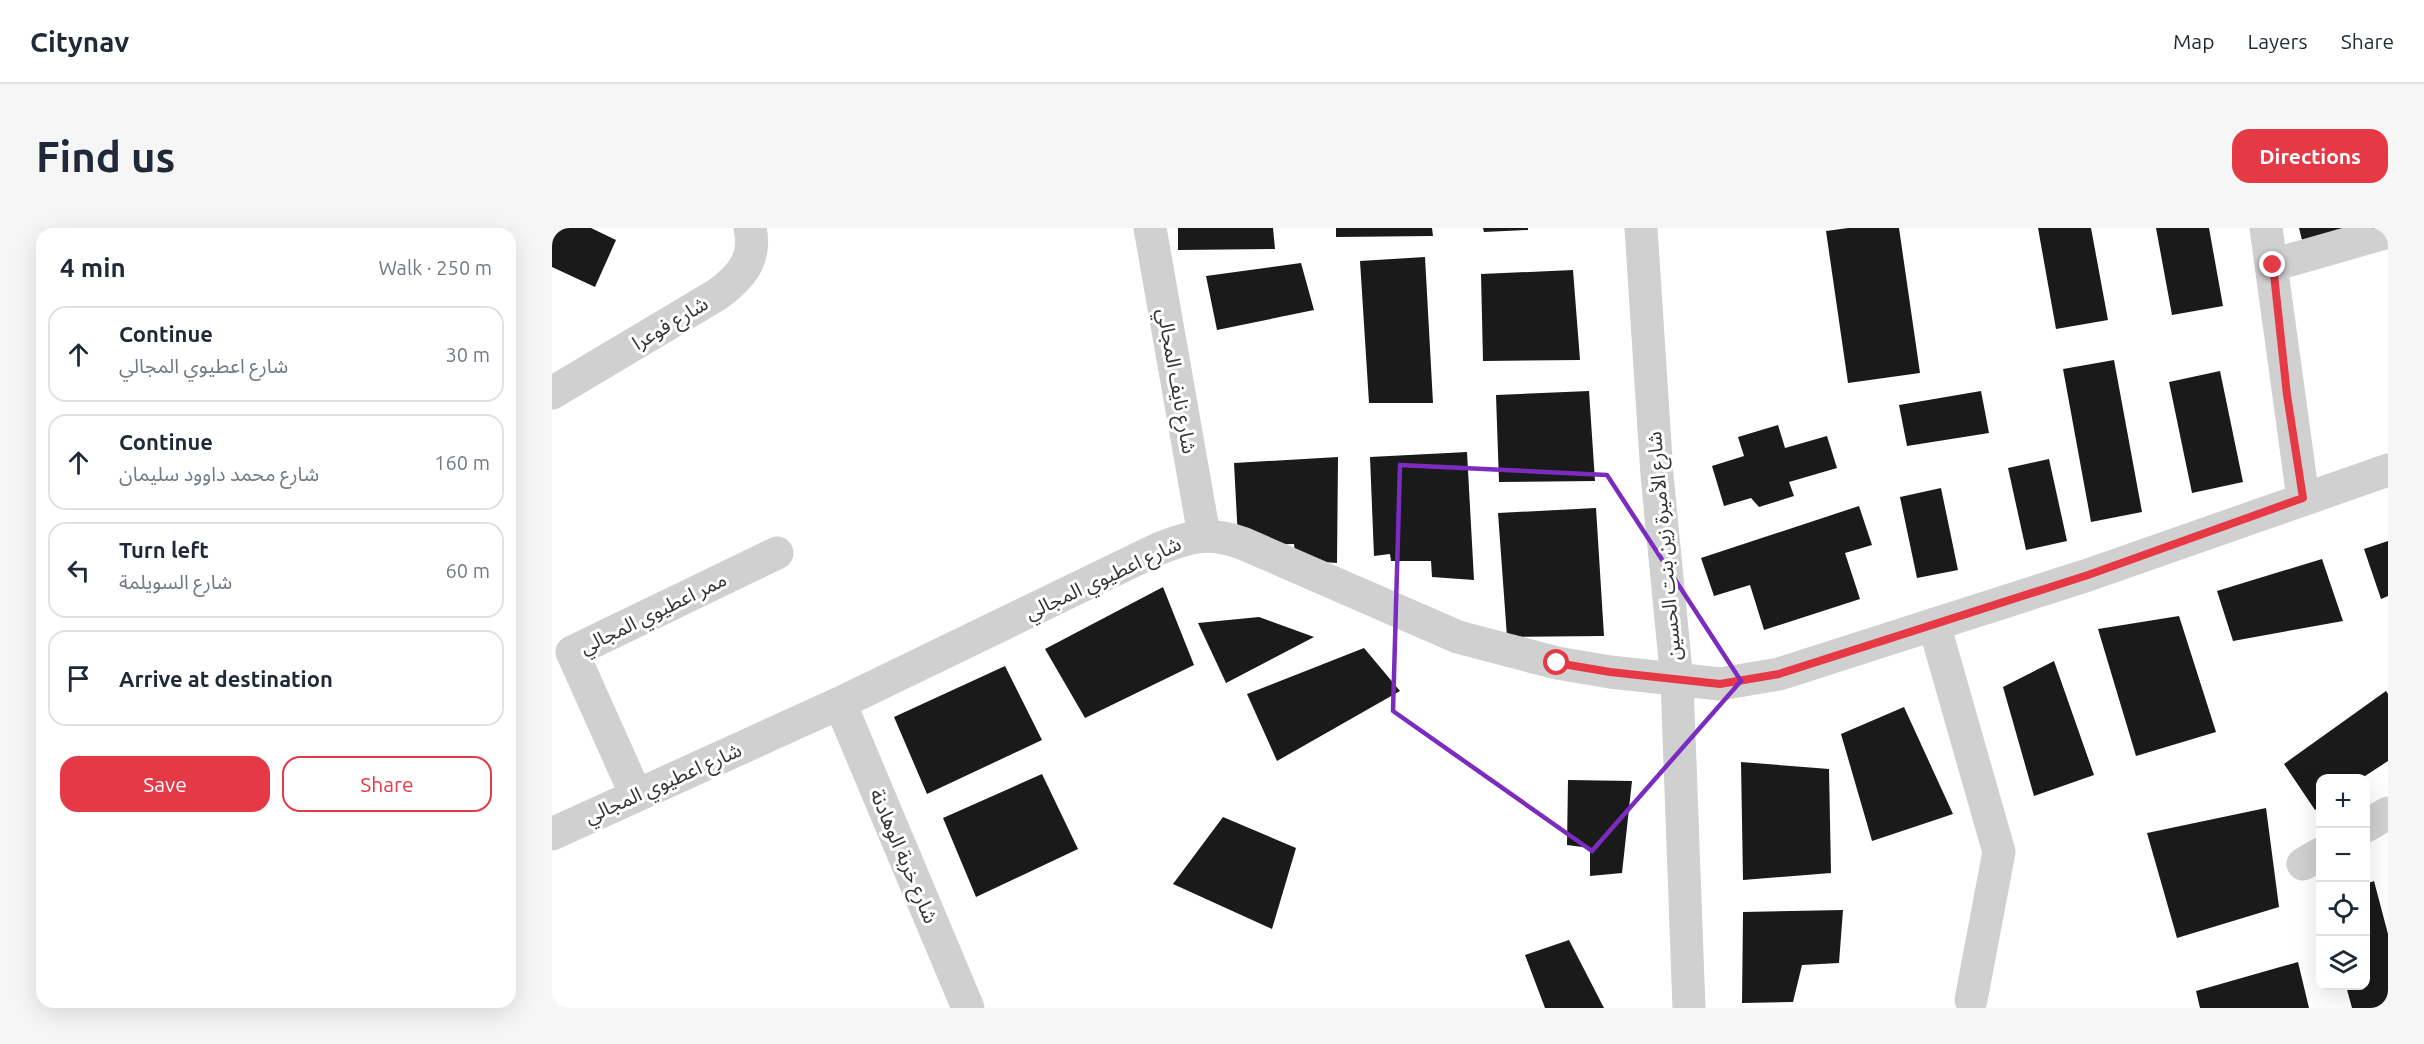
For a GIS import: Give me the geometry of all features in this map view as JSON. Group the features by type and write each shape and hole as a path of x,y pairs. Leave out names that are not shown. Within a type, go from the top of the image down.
{"street":[{"name":"شارع فوعرا","path":"552,393 736,281 751,257 750,228"},
{"name":"شارع نايف المجالي","path":"1150,228 1204,535"},
{"name":"شارع الأميرة زين بنت الحسين","path":"1641,228 1657,475 1677,681 1689,1008"},
{"path":"2266,228 2273,265 2287,395 2303,498"},
{"path":"2273,265 2388,232"},
{"name":"شارع اعطيوي المجالي","path":"552,834 840,703 1158,549 1204,535 1224,536 1242,543 1458,637 1557,663 1677,681 1720,684 1779,674 2088,575 2388,470"},
{"name":"ممر اعطيوي المجالي","path":"636,795 562,657 777,553"},
{"path":"1934,624 1999,852 1971,1000"},
{"name":"شارع خربة الوهادنة","path":"840,703 968,1008"},
{"path":"2370,824 2388,813"}],"highlighted area":[{"path":"1400,465 1607,475 1741,681 1592,851 1393,711"}],"building":[{"path":"552,228 591,228 616,240 595,287 552,267"},
{"path":"1178,228 1273,228 1275,249 1178,250"},
{"path":"1336,228 1432,228 1433,236 1336,237"},
{"path":"1483,228 1528,228 1528,230 1484,232"},
{"path":"1848,228 1899,228 1920,373 1848,383 1826,231"},
{"path":"2038,228 2091,228 2108,320 2056,329"},
{"path":"2156,228 2209,228 2223,306 2172,315"},
{"path":"2299,228 2376,228 2304,248"},
{"path":"1425,257 1433,403 1369,403 1360,261"},
{"path":"1301,263 1314,310 1217,330 1206,276"},
{"path":"1573,270 1580,360 1483,361 1481,274"},
{"path":"2114,360 2142,512 2091,522 2063,369"},
{"path":"2220,371 2243,482 2192,493 2169,382"},
{"path":"1589,391 1595,481 1499,482 1496,395"},
{"path":"1981,391 1989,433 1907,446 1899,405"},
{"path":"1778,425 1785,448 1827,436 1837,468 1789,482 1794,496 1759,507 1751,498 1724,506 1712,466 1744,456 1738,437"},
{"path":"1467,452 1474,580 1432,577 1431,561 1391,561 1390,554 1374,556 1370,457"},
{"path":"1338,457 1337,563 1296,560 1294,544 1255,545 1238,539 1234,463"},
{"path":"2049,459 2067,541 2026,550 2008,468"},
{"path":"1941,488 1958,570 1917,578 1900,497"},
{"path":"1859,506 1872,545 1845,553 1860,599 1764,630 1750,585 1714,596 1701,558"},
{"path":"1596,508 1604,636 1507,637 1498,513"},
{"path":"2388,541 2388,596 2381,599 2364,549"},
{"path":"2322,559 2343,621 2233,641 2217,591"},
{"path":"1163,587 1194,665 1085,718 1045,649"},
{"path":"2179,616 2216,732 2136,756 2098,629"},
{"path":"1259,617 1314,637 1226,683 1198,623"},
{"path":"1364,648 1400,691 1277,761 1247,694"},
{"path":"2054,661 2094,775 2034,796 2003,687"},
{"path":"1005,666 1042,740 927,794 894,717"},
{"path":"2386,691 2388,694 2388,761 2368,774 2316,774 2315,810 2284,764"},
{"path":"1904,707 1953,814 1872,841 1841,734"},
{"path":"1741,762 1829,769 1831,873 1743,880"},
{"path":"1042,774 1078,849 976,897 943,818"},
{"path":"1568,780 1632,781 1622,873 1590,876 1590,848 1567,845"},
{"path":"2266,808 2279,907 2177,938 2147,833"},
{"path":"1223,817 1296,848 1272,929 1173,884"},
{"path":"2374,881 2388,934 2388,1008 2352,1008 2347,990 2370,990 2370,882"},
{"path":"1843,910 1839,963 1802,965 1793,1002 1742,1003 1743,912"},
{"path":"1569,940 1604,1008 1545,1008 1525,955"},
{"path":"2298,962 2309,1008 2200,1008 2196,991"}],"route":[{"path":"1557,663 1677,681 1720,684 1779,674 2088,575 2219,530 2303,498 2287,395 2273,265"}]}
